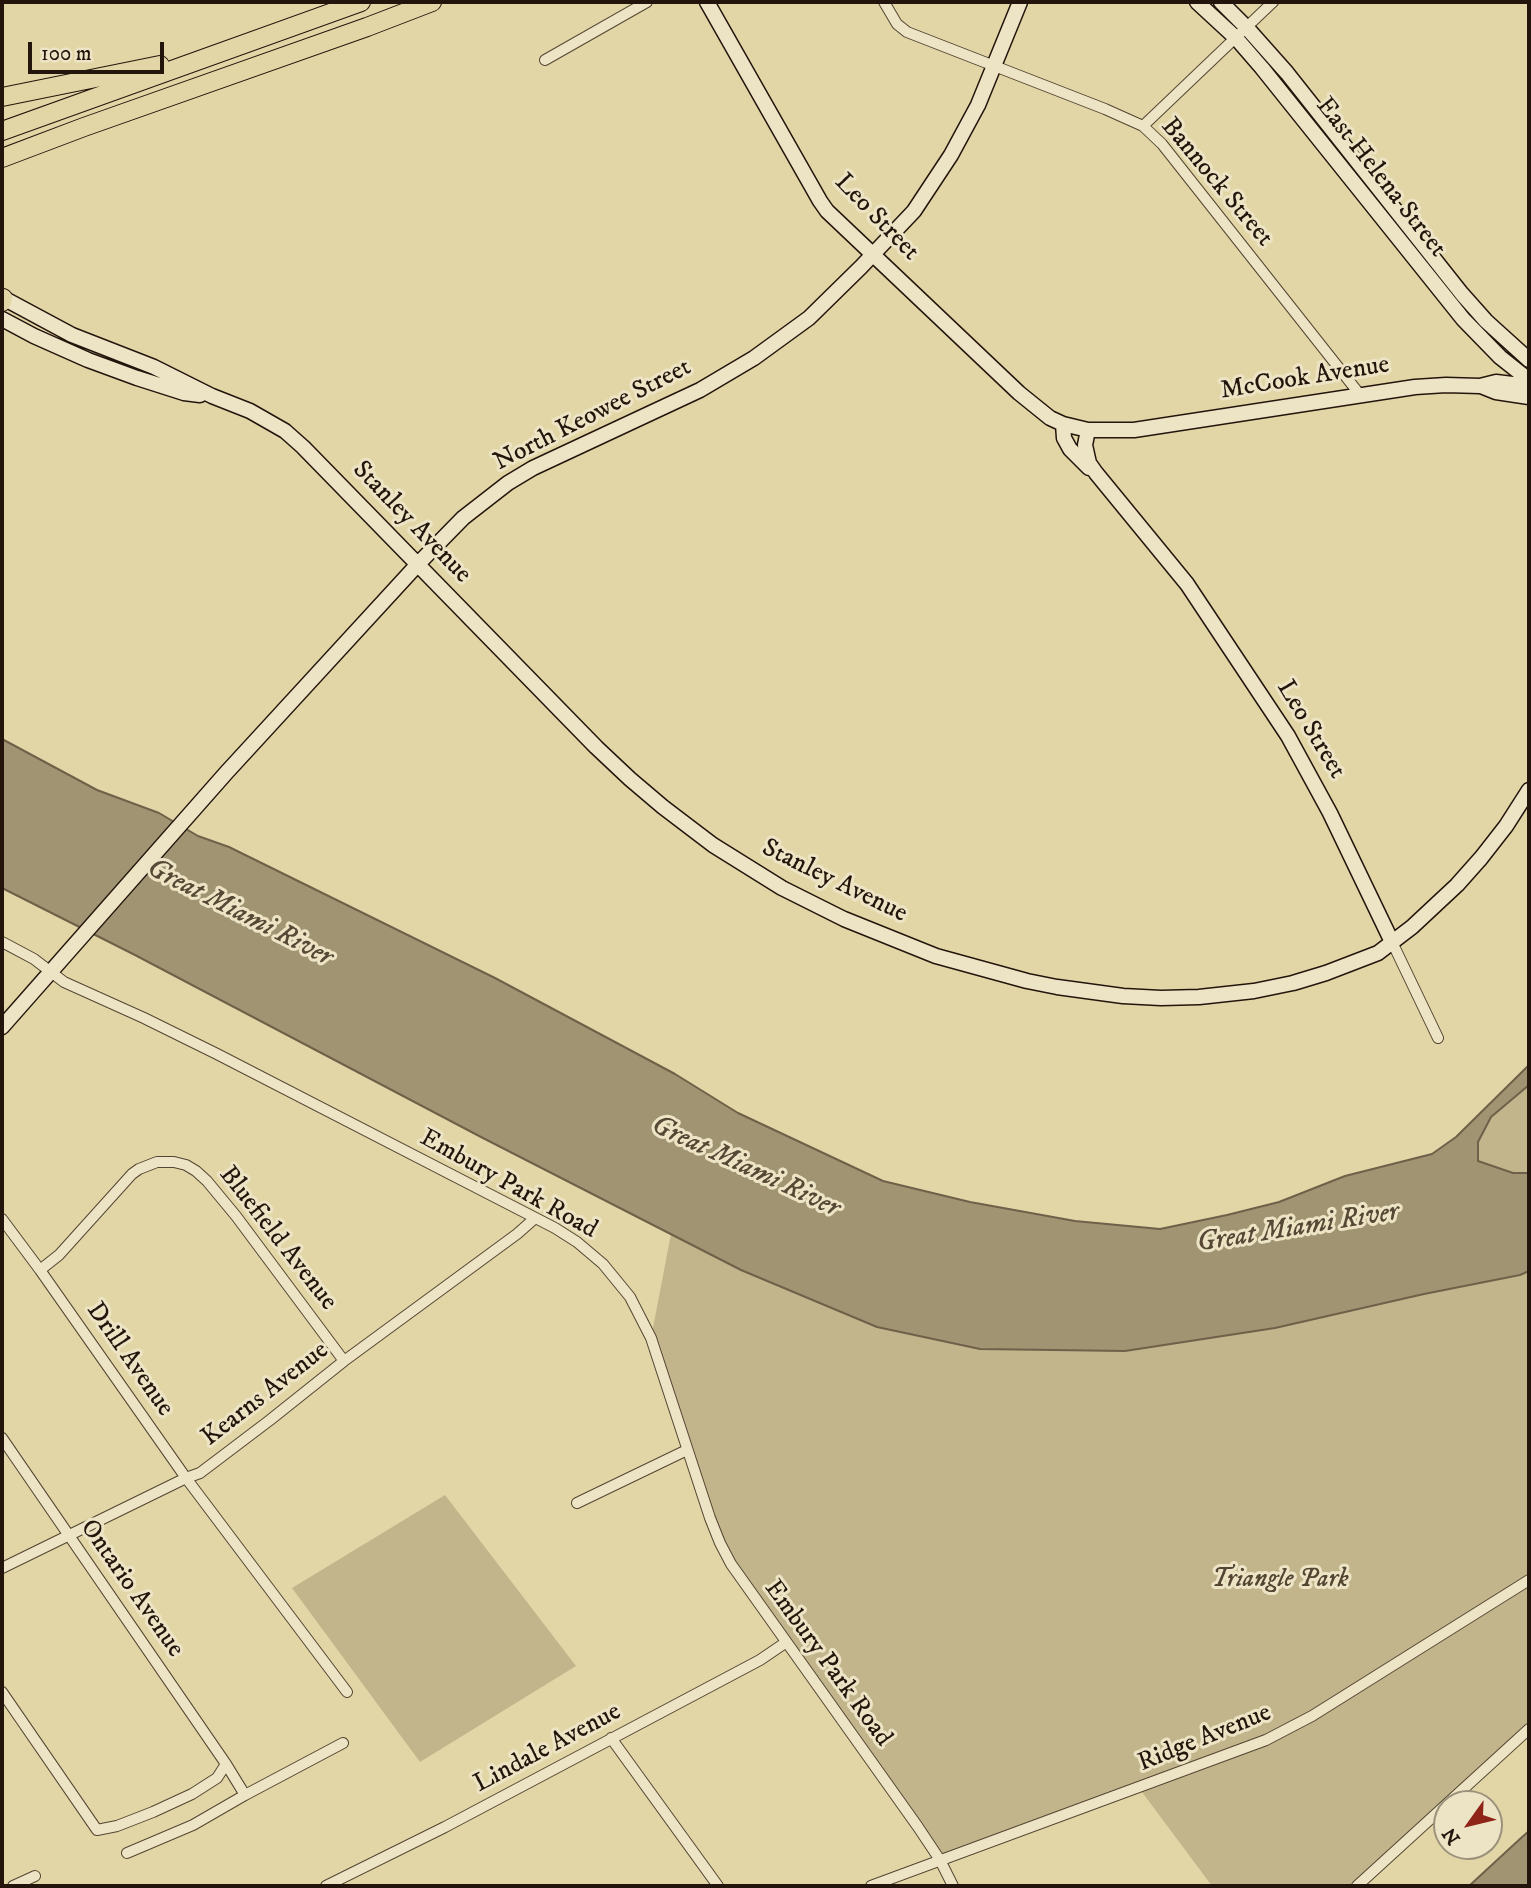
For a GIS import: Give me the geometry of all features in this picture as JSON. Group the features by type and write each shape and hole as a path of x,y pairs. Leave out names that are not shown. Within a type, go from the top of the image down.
{"highway":[{"path":"2,131 361,2"},
{"path":"2,158 432,2"},
{"path":"2,97 146,66 198,60"}],"street":[{"path":"545,60 647,2"},
{"name":"Leo Street","path":"707,2 820,201 850,234 1019,393 1050,418 1088,430 1085,445 1089,463 1187,584 1288,736 1330,813 1438,1038"},
{"name":"Bannock Street","path":"884,2 897,24 907,32 1143,126 1162,144 1361,396"},
{"name":"North Keowee Street","path":"2,1027 208,793 463,518 508,483 555,457 700,390 754,358 809,318 874,254 914,211 947,161 978,104 1020,2"},
{"name":"East Helena Street","path":"1198,2 1236,38 1462,319 1500,357 1529,380"},
{"name":"East Helena Street","path":"1221,2 1287,73 1474,308 1529,360"},
{"path":"1143,126 1273,2"},
{"path":"1307,125 1320,115"},
{"path":"1385,223 1398,214"},
{"name":"Stanley Avenue","path":"2,300 72,335 154,367 257,415 296,440 596,747 663,807 713,845 771,881 817,906 936,956 1027,981 1099,993 1161,998 1236,994 1293,983 1378,953 1392,942 1457,885 1506,825 1529,790"},
{"name":"Stanley Avenue","path":"2,319 54,345 137,378 184,393 212,396"},
{"name":"McCook Avenue","path":"1088,430 1134,430 1415,387 1480,386 1496,382 1529,386"},
{"path":"1480,386 1496,392 1529,397"},
{"name":"Leo Street","path":"1063,424 1064,438 1070,449 1096,473"},
{"name":"Embury Park Road","path":"2,942 34,959 64,982 257,1074 565,1234 591,1253 619,1282 642,1317 719,1543 785,1643 873,1762 940,1860 953,1886"},
{"name":"Bluefield Avenue","path":"40,1270 59,1255 132,1174 157,1161 186,1165 207,1181 236,1216 344,1361"},
{"name":"Drill Avenue","path":"2,1219 186,1478 347,1692"},
{"name":"Kearns Avenue","path":"2,1568 200,1473 534,1219"},
{"name":"Ontario Avenue","path":"2,1438 245,1795"},
{"path":"577,1503 687,1450"},
{"name":"Ridge Avenue","path":"871,1886 1266,1740 1312,1716 1529,1580"},
{"name":"Lindale Avenue","path":"326,1886 445,1827 761,1660 785,1643"},
{"path":"2,1692 97,1830 117,1826 192,1794 217,1778 226,1764"},
{"path":"1357,1886 1529,1729"},
{"path":"611,1738 718,1886"},
{"path":"127,1853 193,1825 343,1743"},
{"path":"13,1886 35,1876"}],"green space":[{"path":"1529,1085 1529,1173 1513,1173 1478,1161 1478,1142 1491,1116"},
{"name":"Triangle Park","path":"671,1234 741,1270 877,1327 980,1349 1125,1351 1275,1328 1529,1271 1529,1729 1462,1790 1433,1790 1433,1817 1357,1886 1212,1886 1139,1788 940,1860 731,1564 651,1338"},
{"path":"445,1495 576,1666 420,1762 292,1588"}],"water":[{"name":"Great Miami River","path":"2,739 97,790 159,813 198,836 229,847 495,978 675,1074 738,1113 883,1181 970,1202 1075,1221 1160,1229 1227,1215 1279,1202 1345,1176 1432,1154 1456,1137 1529,1065 1529,1085 1491,1117 1478,1142 1478,1161 1513,1173 1529,1173 1529,1271 1275,1328 1125,1351 980,1349 877,1327 741,1270 2,888"},
{"path":"1529,1831 1529,1886 1469,1886 1497,1860 1503,1860 1503,1855"}]}
